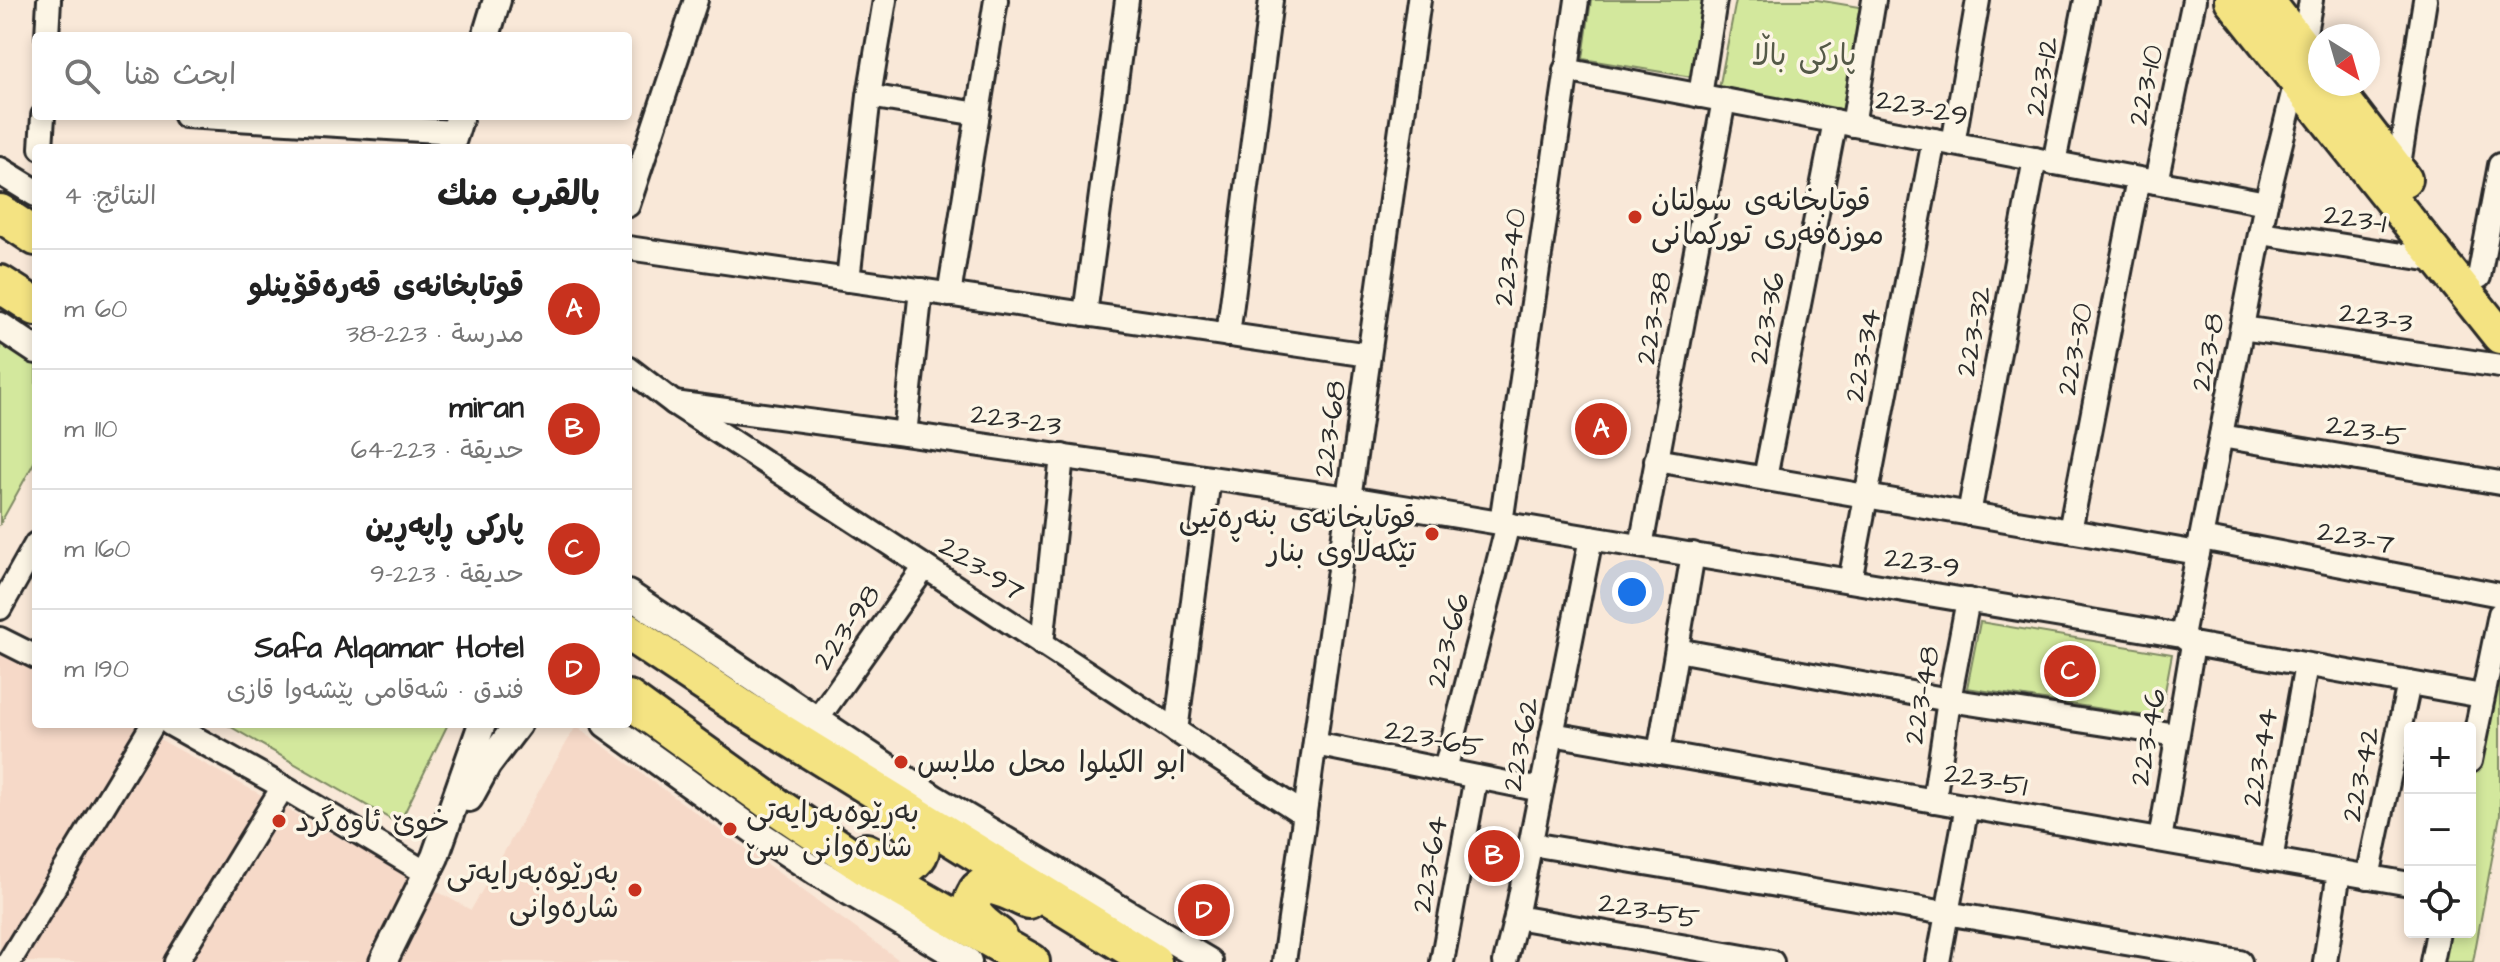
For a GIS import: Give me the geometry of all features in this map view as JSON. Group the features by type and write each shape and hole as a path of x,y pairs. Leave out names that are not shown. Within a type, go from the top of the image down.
{"highway":[{"path":"0,213 32,234"},
{"path":"0,284 32,304"},
{"path":"632,635 742,708 1153,962"},
{"path":"632,702 878,875 1032,962"},
{"path":"779,808 891,864 903,867 913,863 922,848 915,831 841,770"},
{"path":"1032,962 976,918 972,906 978,889 987,886 1005,891 1100,930"}],"main road":[{"path":"2232,0 2306,66"},
{"path":"2266,0 2306,66 2440,261 2500,336"},
{"path":"2340,96 2490,286"}],"street":[{"path":"47,32 49,0"},
{"path":"487,32 497,0"},
{"path":"632,193 696,0"},
{"path":"848,280 869,96 885,0"},
{"path":"949,295 996,0"},
{"path":"1085,314 1127,0"},
{"path":"1228,335 1271,0"},
{"name":"223-68","path":"1284,962 1419,0"},
{"name":"223-40","path":"1505,524 1577,0"},
{"path":"1700,96 1715,0"},
{"name":"223-36","path":"1765,478 1874,0"},
{"name":"223-34","path":"1850,581 1865,497 1978,0"},
{"name":"223-12","path":"2044,161 2086,0"},
{"name":"223-10","path":"2147,180 2194,0"},
{"name":"223-8","path":"2187,640 2199,546 2266,203 2306,66 2311,0"},
{"path":"2398,171 2425,0"},
{"name":"223-29","path":"1565,70 2266,203"},
{"path":"869,96 978,114"},
{"name":"223-38","path":"1641,546 1724,100"},
{"path":"41,144 43,120"},
{"path":"252,120 455,132"},
{"name":"223-32","path":"1969,514 2044,161"},
{"path":"2490,286 2500,165"},
{"path":"0,171 32,191"},
{"name":"223-30","path":"2070,531 2147,180"},
{"name":"223-1","path":"2261,233 2440,261"},
{"path":"632,249 1369,355"},
{"path":"905,434 921,290"},
{"path":"0,326 32,347"},
{"name":"223-3","path":"2242,328 2500,366"},
{"name":"223-97","path":"632,371 674,403 1305,815"},
{"name":"223-23","path":"674,403 1349,498"},
{"name":"223-5","path":"2221,436 2500,483"},
{"path":"1042,644 1062,456"},
{"name":"223-7","path":"1656,460 2070,531 2199,546 2500,595"},
{"path":"1176,731 1209,478"},
{"name":"223-9","path":"1349,498 1968,600 2482,696"},
{"name":"223-66","path":"1445,770 1505,524"},
{"name":"223-62","path":"1505,962 1591,538"},
{"path":"0,608 32,551"},
{"path":"1659,753 1693,554"},
{"name":"223-98","path":"816,721 925,567"},
{"path":"632,597 935,799 1209,962"},
{"name":"223-48","path":"1934,801 1968,600"},
{"path":"2476,728 2500,614"},
{"path":"0,639 32,655"},
{"name":"223-46","path":"2160,840 2177,735 2187,640"},
{"path":"1677,650 1949,700 2177,735"},
{"name":"223-44","path":"2271,860 2306,665"},
{"name":"223-42","path":"2368,877 2409,683"},
{"path":"9,962 151,728"},
{"path":"177,728 432,866"},
{"path":"432,866 481,728"},
{"path":"383,962 487,765 515,728"},
{"path":"612,728 762,836 968,962"},
{"name":"223-51","path":"1552,734 2404,883"},
{"name":"223-65","path":"1315,744 1541,790"},
{"name":"223-64","path":"1442,962 1476,777"},
{"path":"176,962 283,787"},
{"path":"1938,962 1967,806"},
{"path":"1531,844 2240,962"},
{"path":"2325,962 2339,872"},
{"name":"223-55","path":"1516,917 1772,962"},
{"path":"2432,962 2437,938"}],"shaded area":[{"path":"0,652 32,669 32,728 139,728 471,910 575,728 579,728 902,962 0,962"}],"green space":[{"path":"1591,0 1706,0 1692,77 1583,59"},
{"name":"پارکی باڵا","path":"1736,0 1817,0 1865,8 1849,117 1718,94"},
{"path":"0,335 32,355 32,466 0,524"},
{"path":"1980,622 2172,654 2160,718 1967,688"},
{"path":"2500,655 2500,815 2473,962 2433,962 2437,938 2476,938 2476,755"},
{"path":"233,728 446,728 399,824"}],"place":[{"name":"قوتابخانەی سولتان موزەفەری تورکمانی","path":"1635,217"},
{"name":"قوتابخانەی قەرەقۆینلو","path":"1601,429"},
{"name":"قوتابخانەی بنەڕەتیی تێکەڵاوی بنار","path":"1432,534"},
{"name":"پارکی ڕاپەڕین","path":"2070,671"},
{"name":"ابو الكيلوا محل ملابس","path":"901,762"},
{"name":"خوێ ئاوەگرد","path":"279,821"},
{"name":"بەڕێوەبەرایەتی شارەوانی سێ","path":"730,829"},
{"name":"miran","path":"1494,856"},
{"name":"بەرێوەبەرایەتی شارەوانی","path":"635,890"},
{"name":"Safa Alqamar Hotel","path":"1204,910"}]}
